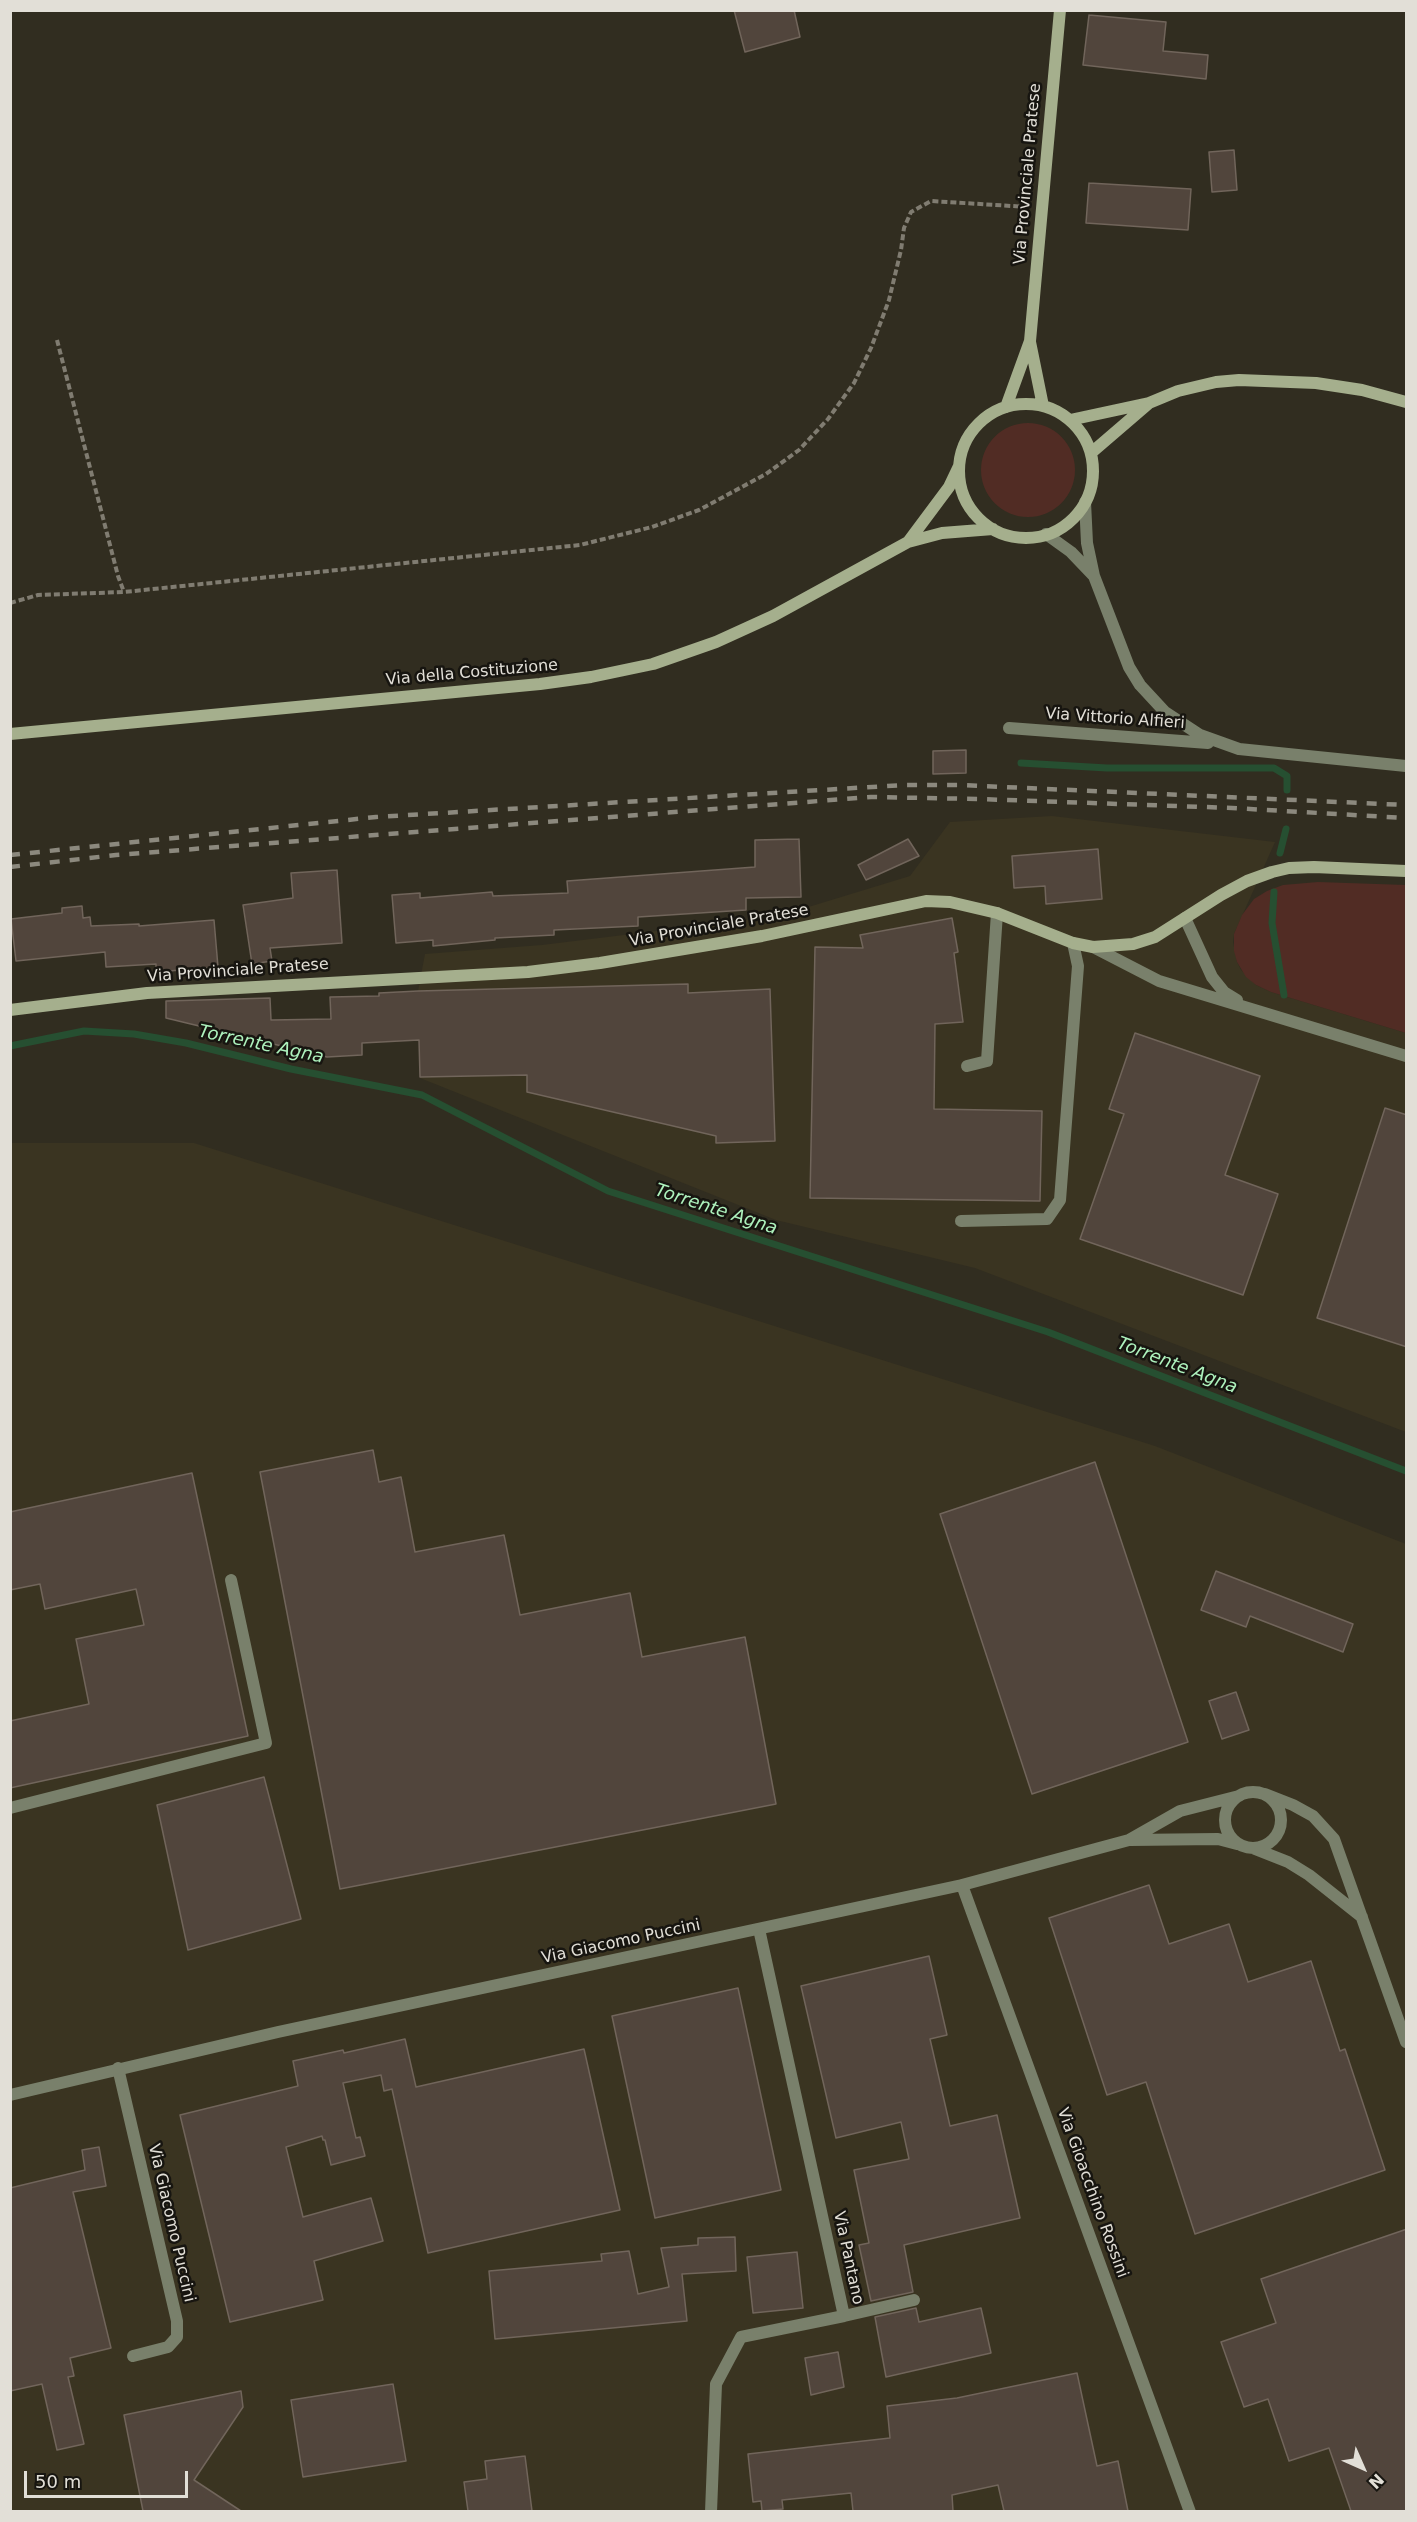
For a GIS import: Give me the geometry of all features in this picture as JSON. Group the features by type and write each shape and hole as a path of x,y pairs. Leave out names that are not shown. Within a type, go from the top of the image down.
{"main road":[{"name":"Via Provinciale Pratese","path":"1043,406 1030,342 1040,208 1060,10"},
{"name":"Via Provinciale Pratese","path":"1006,407 1030,342"},
{"path":"1070,420 1149,403 1178,391 1216,382 1239,380 1316,383 1362,390 1407,402"},
{"path":"1091,453 1149,403"},
{"path":"908,542 949,487 960,465 967,440 974,429 994,412 1006,407 1031,404 1043,406 1070,420 1083,435 1091,453 1093,469 1091,486 1085,502 1076,515 1062,527 1046,534 1019,537 993,529 978,517 967,502 961,484 960,465"},
{"path":"908,542 942,533 993,529"},
{"name":"Via della Costituzione","path":"10,734 540,684 591,677 653,664 716,642 773,616 908,542"},
{"name":"Via Provinciale Pratese","path":"10,1010 147,993 528,972 600,963 762,936 926,901 950,902 997,913 1073,944 1093,947 1133,944 1155,937 1247,881 1289,868 1340,867 1407,871"}],"street":[{"name":"Via Vittorio Alfieri","path":"1085,502 1087,543 1094,576 1129,667 1140,685 1165,712 1200,735 1239,749 1407,766"},
{"name":"Via Vittorio Alfieri","path":"1046,534 1071,552 1094,576"},
{"name":"Via Vittorio Alfieri","path":"1009,728 1218,743"},
{"path":"967,1066 987,1061 997,913"},
{"path":"1185,918 1212,977 1224,992 1245,1006"},
{"path":"961,1221 1047,1219 1060,1200 1078,966 1073,944"},
{"path":"1093,947 1159,981 1407,1056"},
{"path":"10,1808 266,1743 231,1580"},
{"path":"1362,1917 1310,1875 1288,1862 1237,1844 1225,1829 1224,1820 1231,1802 1247,1792 1265,1794 1293,1804 1313,1816 1334,1839 1407,2042"},
{"path":"1255,1849 1272,1841 1281,1825 1278,1807 1265,1794"},
{"name":"Via Giacomo Puccini","path":"1129,1840 1180,1811 1239,1796"},
{"name":"Via Giacomo Puccini","path":"10,2095 118,2068 962,1885 1129,1840 1218,1839 1237,1844"},
{"name":"Via Gioacchino Rossini","path":"962,1885 1190,2511"},
{"name":"Via Pantano","path":"711,2511 716,2384 741,2337 844,2316 759,1929"},
{"name":"Via Giacomo Puccini","path":"118,2068 177,2321 177,2337 168,2347 133,2356"},
{"path":"844,2316 914,2300"}],"path":[{"path":"10,603 38,595 124,592 580,545 652,527 699,510 766,474 799,450 828,419 855,383 889,300 901,250 903,228 911,212 931,201 1040,208"},
{"path":"57,340 124,592"}],"shaded area":[{"path":"1028,423 1046,426 1061,437 1072,452 1075,470 1072,488 1061,503 1046,514 1028,517 1010,514 995,503 984,488 981,470 984,452 995,437 1010,426"},
{"path":"1052,816 1275,842 1234,934 1233,942 1241,970 1256,985 1271,992 1406,1033 1406,1432 975,1268 776,1220 420,1078 418,991 425,954 542,945 779,916 910,876 950,822"},
{"path":"1318,882 1406,885 1406,1033 1271,992 1246,977 1237,962 1234,951 1234,934 1242,915 1254,899 1283,885"},
{"path":"10,1143 194,1143 1155,1446 1406,1544 1406,2511 11,2511"}],"building":[{"path":"734,10 794,10 800,37 745,52"},
{"path":"1089,15 1166,22 1163,51 1208,55 1206,79 1083,65"},
{"path":"1234,150 1237,190 1212,192 1209,152"},
{"path":"1089,183 1191,189 1188,230 1086,223"},
{"path":"966,750 966,773 933,774 933,751"},
{"path":"799,839 801,897 746,898 746,910 638,917 638,926 554,930 554,935 495,938 495,940 433,946 433,940 396,943 392,895 420,893 420,898 492,892 493,896 568,893 567,881 755,867 755,840"},
{"path":"908,839 919,856 866,880 858,865"},
{"path":"1098,849 1102,899 1046,904 1045,886 1014,888 1012,856"},
{"path":"337,870 342,943 270,948 272,961 252,964 243,905 293,898 291,873"},
{"path":"82,906 83,918 90,917 91,926 139,924 139,926 214,920 218,967 156,972 156,964 106,967 105,952 16,961 11,919 62,913 62,908"},
{"path":"952,918 958,952 954,953 963,1022 935,1024 934,1109 1042,1111 1040,1201 810,1198 815,947 863,948 860,935"},
{"path":"688,984 688,993 770,989 775,1141 716,1143 716,1136 527,1092 527,1075 420,1077 419,1040 362,1043 362,1055 327,1057 166,1018 166,1001 270,998 271,1020 331,1019 330,997 379,996 379,993 418,991"},
{"path":"1135,1033 1260,1076 1225,1175 1278,1194 1243,1295 1080,1239 1124,1114 1109,1109"},
{"path":"1385,1108 1407,1115 1407,1347 1317,1318"},
{"path":"373,1450 379,1482 401,1477 415,1552 504,1535 520,1615 630,1593 642,1657 745,1637 776,1804 340,1889 260,1472"},
{"path":"1095,1462 1188,1742 1032,1794 940,1514"},
{"path":"192,1473 248,1736 10,1788 10,1721 89,1704 76,1639 144,1625 136,1589 45,1609 40,1584 10,1590 10,1512"},
{"path":"1216,1571 1353,1624 1343,1652 1250,1616 1246,1627 1201,1610"},
{"path":"1236,1692 1249,1730 1222,1739 1209,1701"},
{"path":"264,1777 301,1919 188,1950 157,1805"},
{"path":"1149,1885 1169,1944 1229,1924 1248,1982 1311,1961 1340,2051 1345,2049 1385,2170 1195,2234 1146,2082 1107,2095 1049,1918"},
{"path":"929,1956 947,2035 930,2039 950,2126 997,2115 1020,2218 904,2245 913,2292 871,2301 859,2245 869,2243 854,2170 909,2159 901,2122 836,2138 801,1986"},
{"path":"738,1988 781,2190 655,2218 612,2016"},
{"path":"405,2039 416,2087 584,2049 620,2210 428,2253 392,2089 384,2091 381,2075 343,2083 356,2138 360,2137 365,2156 331,2165 322,2136 286,2147 303,2217 371,2198 383,2241 314,2261 323,2300 230,2322 180,2115 298,2086 293,2061 343,2050 344,2053"},
{"path":"99,2147 106,2186 73,2192 111,2348 70,2358 74,2376 68,2377 84,2444 57,2450 42,2384 10,2391 10,2188 85,2170 82,2150"},
{"path":"1407,2229 1407,2511 1351,2511 1329,2448 1289,2461 1268,2399 1244,2407 1221,2342 1276,2323 1261,2279"},
{"path":"735,2237 736,2271 682,2274 687,2321 495,2339 489,2271 602,2261 601,2254 629,2251 638,2294 669,2287 661,2248 698,2245 698,2238"},
{"path":"797,2252 803,2308 753,2313 747,2257"},
{"path":"916,2308 919,2322 981,2308 991,2353 886,2377 875,2317"},
{"path":"838,2352 844,2387 811,2395 805,2358"},
{"path":"1077,2373 1097,2466 1118,2461 1128,2511 1004,2511 998,2485 952,2495 953,2511 853,2511 851,2493 782,2500 783,2509 762,2511 761,2501 753,2502 748,2454 890,2438 887,2406 957,2398"},
{"path":"393,2384 406,2461 303,2477 291,2400"},
{"path":"241,2391 243,2407 194,2480 241,2511 143,2511 124,2415"},
{"path":"525,2456 532,2511 468,2511 464,2482 487,2479 485,2461"}],"waterway":[{"path":"1021,763 1107,768 1274,768 1287,776 1287,790"},
{"path":"1280,853 1286,829"},
{"path":"1274,892 1272,923 1284,995"},
{"name":"Torrente Agna","path":"10,1046 84,1031 134,1034 186,1043 291,1069 422,1095 608,1191 1048,1332 1406,1471"}],"railway":[{"path":"10,855 376,817 904,785 959,785 1406,805"},
{"path":"10,867 116,855 871,797 1232,808 1406,818"}]}
